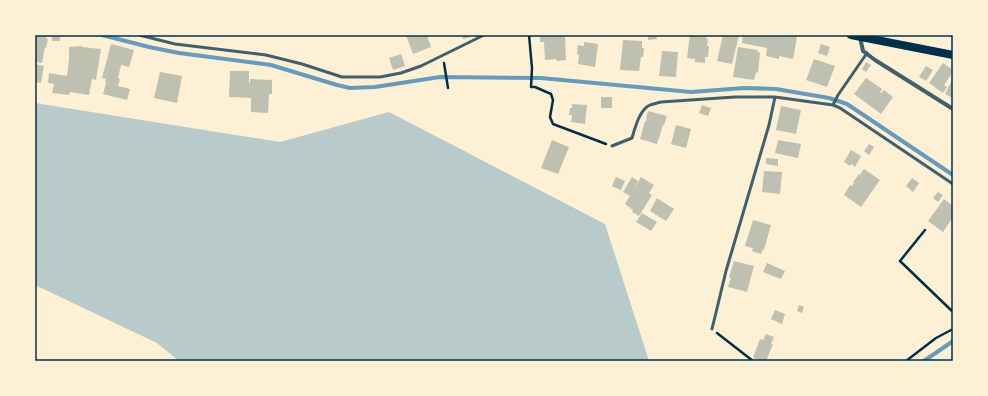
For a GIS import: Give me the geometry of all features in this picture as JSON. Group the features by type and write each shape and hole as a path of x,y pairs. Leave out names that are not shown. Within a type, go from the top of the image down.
{"main road":[{"path":"850,35 953,55"}],"street":[{"path":"860,37 864,51 867,54 953,109"}],"lane":[{"path":"140,35 175,44 266,55 302,64 342,77 380,77 400,73 421,66 484,35"},
{"path":"833,104 867,54"},
{"path":"712,329 726,271 769,125 775,96"},
{"path":"612,146 632,138 642,112 652,104 661,102 735,97 775,96 833,104 953,184"}],"path":[{"path":"530,35 532,69 531,87 535,87 551,94 553,100 550,117 552,124 612,146"},
{"path":"445,71 448,88"},
{"path":"925,230 900,261 953,312"},
{"path":"712,329 753,361"},
{"path":"906,361 936,338 953,329"}],"shaded area":[{"path":"35,103 280,142 389,112 605,224 649,361 179,361 157,343 35,285"}],"building":[{"path":"35,35 47,35 46,38 48,39 42,63 35,62"},
{"path":"406,35 427,35 431,47 413,54"},
{"path":"462,35 470,35 471,37 463,39"},
{"path":"540,35 565,35 566,60 545,60 544,42 540,42"},
{"path":"648,35 656,35 657,39 648,40"},
{"path":"690,35 707,35 707,46 709,46 708,57 705,57 705,63 695,62 695,59 687,58"},
{"path":"723,35 739,35 732,64 717,61"},
{"path":"743,35 789,35 797,37 793,59 779,56 779,59 766,56 767,48 742,43"},
{"path":"52,36 60,37 60,41 52,41"},
{"path":"623,40 642,41 642,48 644,48 639,71 620,70"},
{"path":"584,42 598,44 595,67 578,64 578,45 584,46"},
{"path":"111,44 134,50 129,67 121,65 118,78 120,79 118,86 130,89 127,100 103,94 106,79 102,78"},
{"path":"821,44 830,47 827,56 818,53"},
{"path":"82,46 101,49 96,80 92,79 89,95 70,92 69,95 52,93 54,84 48,83 49,73 67,76 69,47"},
{"path":"738,47 758,50 757,52 760,53 758,73 756,72 754,80 733,77"},
{"path":"662,51 678,52 676,77 659,76"},
{"path":"401,54 405,66 393,70 389,58"},
{"path":"814,59 835,66 827,87 806,80"},
{"path":"866,62 871,65 866,72 862,69"},
{"path":"943,63 953,70 953,72 944,85 947,87 943,93 929,83"},
{"path":"35,64 44,66 41,83 35,82"},
{"path":"926,66 933,70 926,81 919,77"},
{"path":"230,71 249,71 249,83 250,79 272,80 272,94 269,94 268,113 251,112 251,98 229,97"},
{"path":"160,72 182,76 177,103 154,98"},
{"path":"866,78 882,89 880,92 881,93 884,90 893,97 881,114 854,94"},
{"path":"953,78 953,98 945,94"},
{"path":"601,97 612,97 612,108 601,108"},
{"path":"572,104 587,105 585,124 571,122 572,115 569,115"},
{"path":"702,105 711,108 708,116 699,113"},
{"path":"781,106 801,110 796,134 776,130"},
{"path":"648,111 667,116 657,144 640,139"},
{"path":"676,125 691,129 686,148 671,144"},
{"path":"552,140 569,147 558,174 541,168"},
{"path":"778,140 801,144 798,158 775,153"},
{"path":"869,144 874,147 869,155 864,151"},
{"path":"851,150 861,156 855,167 844,162"},
{"path":"766,158 778,159 778,166 766,164"},
{"path":"864,169 880,180 861,207 844,195 850,185 852,186 854,183 853,182"},
{"path":"764,171 782,172 780,194 762,192"},
{"path":"616,177 625,181 621,190 612,186"},
{"path":"632,177 638,181 632,193 641,177 654,185 649,193 652,195 639,216 632,212 633,210 625,204 630,196 623,192"},
{"path":"912,178 919,183 913,192 906,186"},
{"path":"938,192 943,195 938,202 933,198"},
{"path":"657,198 674,209 666,221 650,211"},
{"path":"944,199 953,206 953,217 943,232 928,221"},
{"path":"642,213 657,222 651,231 636,222"},
{"path":"753,220 771,225 764,250 763,249 761,254 752,251 753,248 745,246"},
{"path":"734,261 754,266 747,292 728,287 731,278 729,277"},
{"path":"767,263 785,271 781,279 763,272"},
{"path":"799,305 804,307 802,313 797,311"},
{"path":"775,310 785,314 782,324 771,319"},
{"path":"766,334 774,337 771,344 773,344 766,361 760,361 753,358 760,339 763,340"}],"waterway":[{"path":"102,35 179,53 271,65 350,88 375,87 440,77 541,78 691,92 744,88 776,89 829,98 847,104 953,175"},
{"path":"924,361 953,341"}]}
